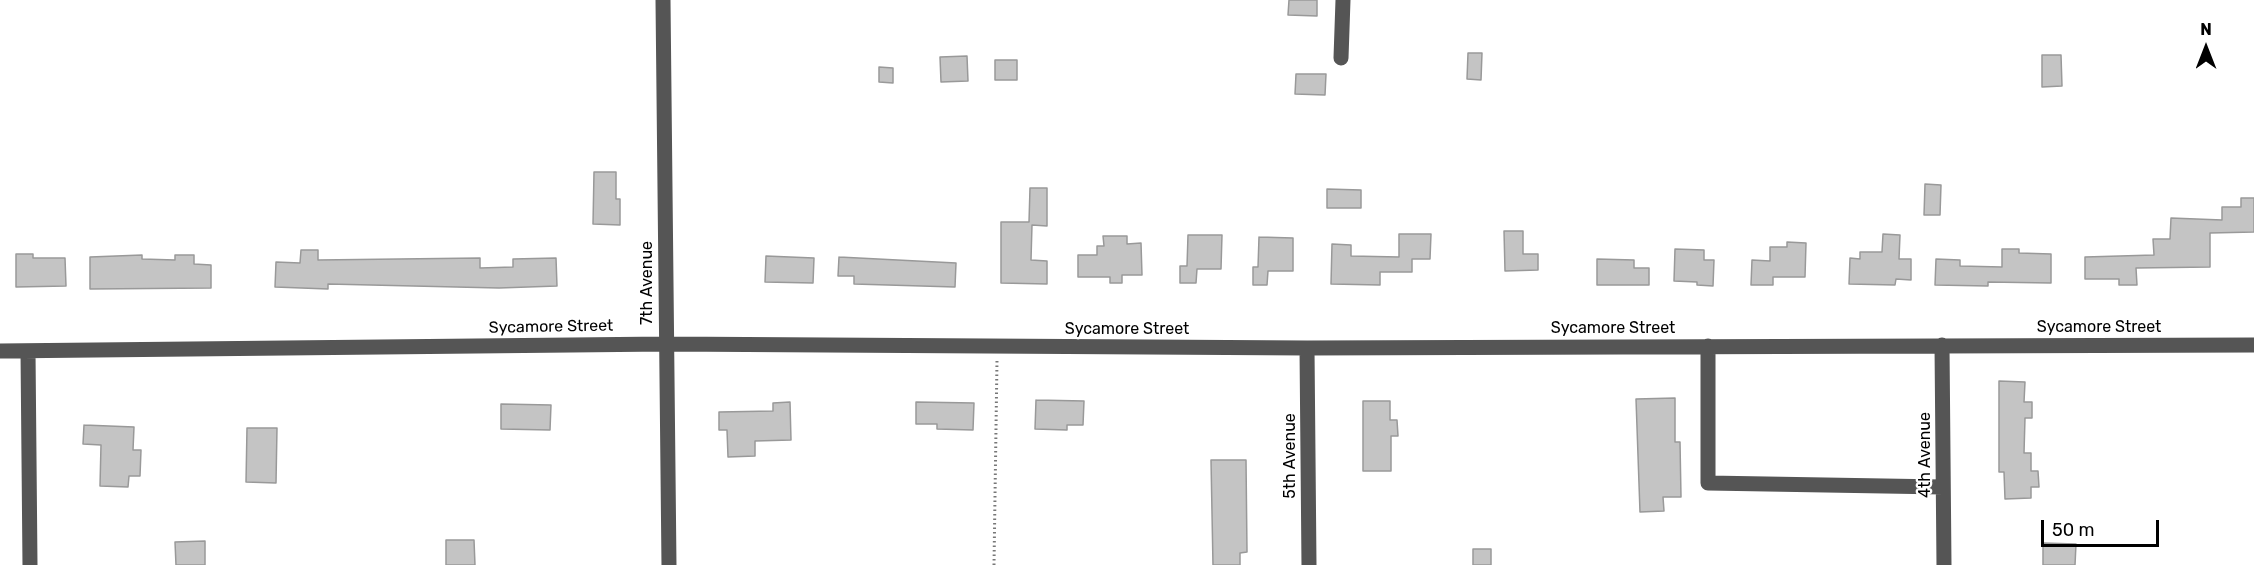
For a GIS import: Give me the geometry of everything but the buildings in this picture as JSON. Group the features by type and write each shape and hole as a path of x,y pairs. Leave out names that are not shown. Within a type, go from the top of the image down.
{"street":[{"name":"7th Avenue","path":"663,0 669,565"},
{"path":"1341,58 1343,0"},
{"name":"Sycamore Street","path":"0,351 666,344 1307,348 2254,345"},
{"name":"4th Avenue","path":"1942,345 1944,565"},
{"path":"1708,346 1708,483 1943,488"},
{"name":"5th Avenue","path":"1307,348 1309,565"},
{"path":"28,351 30,565"}],"path":[{"path":"994,565 997,346"}]}
